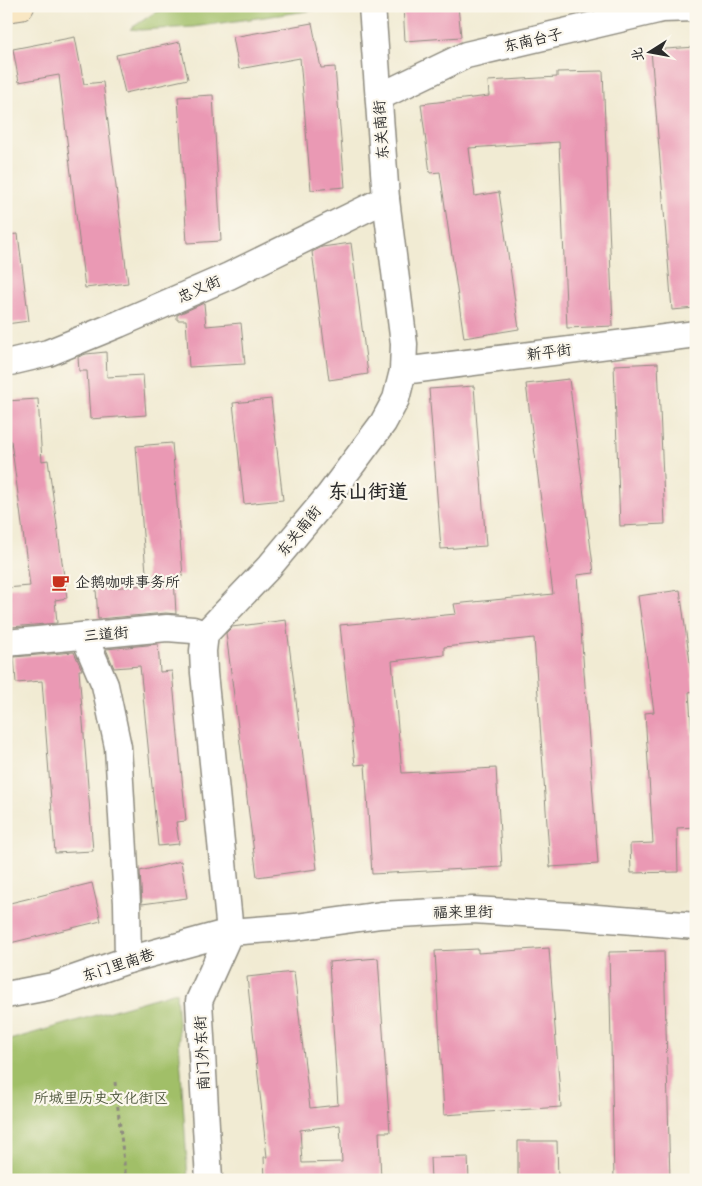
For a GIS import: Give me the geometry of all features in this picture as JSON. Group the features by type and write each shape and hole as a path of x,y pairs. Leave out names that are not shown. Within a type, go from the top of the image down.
{"main road":[{"path":"6,8 20,6"}],"street":[{"name":"东关南街","path":"205,634 269,567 365,448 396,399 403,371 404,344 386,199 372,6"},
{"name":"东南台子","path":"379,97 466,55 662,9 696,8"},
{"name":"忠义街","path":"6,363 48,352 128,321 229,276 386,199"},
{"name":"新平街","path":"403,371 696,334"},
{"name":"三道街","path":"6,642 167,628 193,630 205,634"},
{"path":"205,634 202,651 230,932"},
{"path":"84,636 105,685 118,747 127,903 128,960"},
{"name":"福来里街","path":"230,932 296,927 381,915 473,910 696,926"},
{"name":"东门里南巷","path":"6,995 53,986 128,960 230,932"},
{"name":"南门外东街","path":"208,1180 200,1001 230,932"}],"path":[{"path":"115,1082 126,1180"}],"green space":[{"path":"173,6 320,6 315,10 193,27 130,29 154,13"},
{"name":"所城里历史文化街区","path":"176,992 188,1180 6,1180 6,1041"}],"building":[{"path":"403,6 458,6 461,37 405,41"},
{"path":"312,23 321,68 335,67 345,187 311,190 300,58 239,69 233,37"},
{"path":"75,37 84,84 103,82 128,283 85,288 59,75 19,82 13,49"},
{"path":"180,42 188,79 125,93 116,55"},
{"path":"696,47 696,308 672,310 651,50"},
{"path":"603,71 613,326 567,328 559,142 469,148 475,196 499,192 519,329 464,338 440,172 430,173 421,104 489,96 488,81 557,77 557,72"},
{"path":"213,95 221,241 187,243 178,97"},
{"path":"18,234 29,321 6,324 6,235"},
{"path":"351,243 368,374 329,380 312,252 322,247"},
{"path":"204,303 206,326 241,323 245,364 189,367 186,320 177,320 177,315"},
{"path":"106,352 107,377 143,375 146,415 90,419 87,371 79,371 78,357 86,354"},
{"path":"658,363 665,524 620,526 614,365"},
{"path":"569,379 594,573 577,575 598,864 550,867 534,638 444,647 444,655 392,661 402,773 496,768 502,867 372,874 365,764 355,765 340,625 456,614 454,604 553,594 526,384"},
{"path":"474,386 486,546 441,549 429,389"},
{"path":"38,399 42,461 48,460 67,598 55,600 57,623 11,627 11,623 6,623 6,588 30,586 11,441 6,441 6,401"},
{"path":"271,399 283,500 244,504 233,403"},
{"path":"172,443 183,576 174,576 176,614 166,613 98,619 96,589 147,585 136,446"},
{"path":"680,590 694,691 689,692 696,798 696,827 677,828 678,872 631,873 630,844 653,843 645,713 654,712 638,596"},
{"path":"286,620 317,869 257,877 226,633 232,627"},
{"path":"158,644 160,672 172,671 186,821 176,822 179,844 158,846 140,666 114,668 106,649"},
{"path":"74,652 82,670 79,670 93,851 55,853 42,681 16,683 14,657"},
{"path":"181,861 187,898 142,904 140,871"},
{"path":"92,883 101,921 6,944 6,904"},
{"path":"549,948 561,1107 444,1115 435,951 478,949 478,953"},
{"path":"664,951 670,1180 614,1180 609,952"},
{"path":"378,958 390,1132 379,1132 381,1180 265,1180 264,1157 267,1157 247,977 294,972 310,1108 338,1105 329,962","holes":["340,1125 342,1162 302,1163 300,1130"]},
{"path":"518,1141 557,1141 558,1180 518,1180"},
{"path":"468,1157 469,1180 431,1180 430,1158"}],"place":[{"name":"企鹅咖啡事务所","path":"61,582"}],"district":[{"name":"东山街道","path":"368,491"}]}
